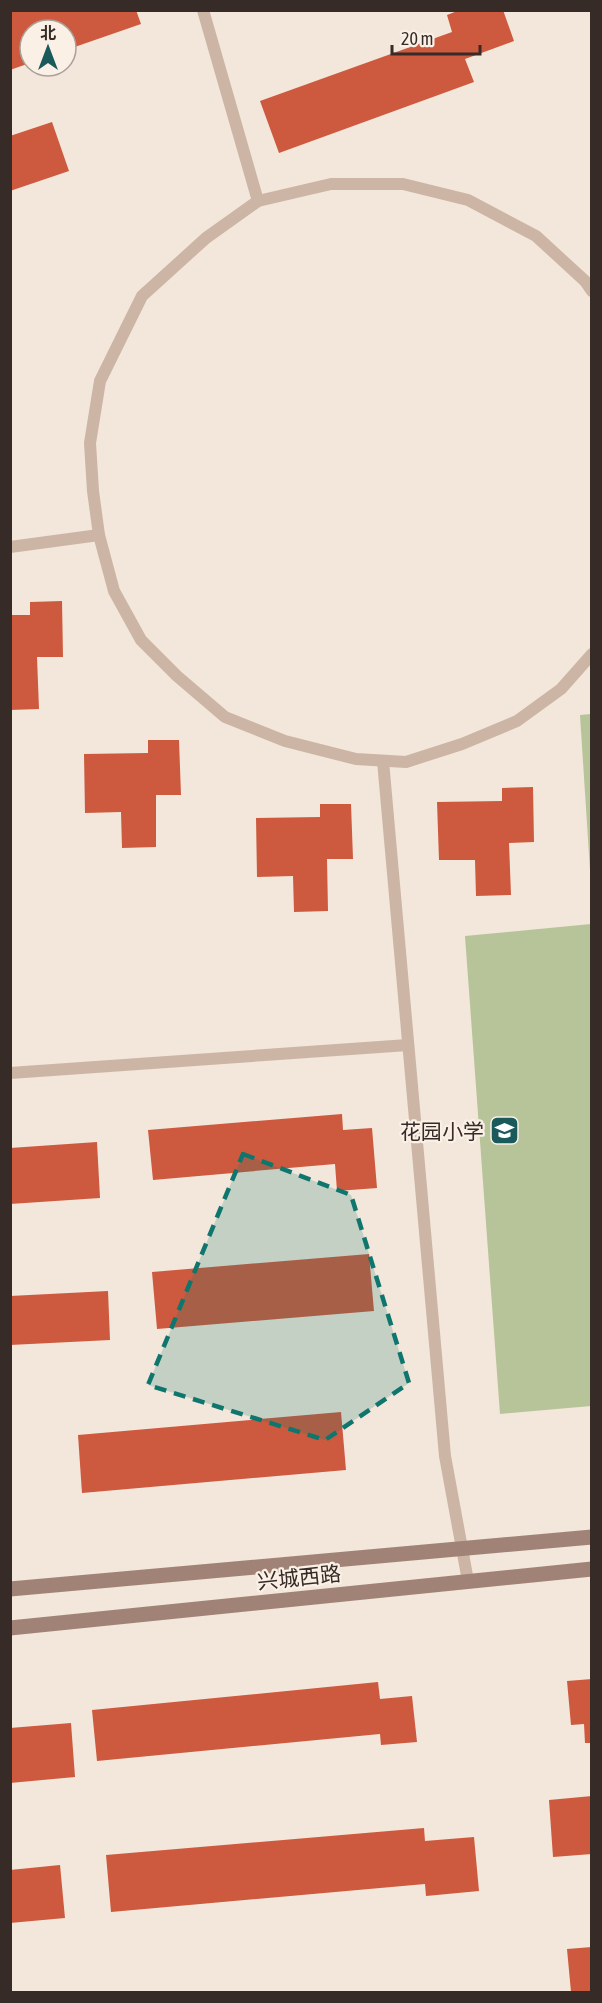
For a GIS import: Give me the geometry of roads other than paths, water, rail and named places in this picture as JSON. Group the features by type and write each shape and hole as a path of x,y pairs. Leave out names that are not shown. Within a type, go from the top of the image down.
{"street":[{"name":"兴城西路","path":"10,1589 591,1537"},
{"name":"兴城西路","path":"10,1628 591,1569"}],"lane":[{"path":"203,10 258,201"},
{"path":"591,291 585,281 536,236 468,200 403,184 331,184 258,201 206,238 142,296 100,381 90,442 99,535 114,591 141,640 177,676 225,717 285,741 356,759 406,762 462,744 517,721 561,689 591,654"},
{"path":"10,547 99,535"},
{"path":"383,761 445,1456 464,1549 468,1581"},
{"path":"10,1073 408,1045"}],"place":[{"name":"花园小学","path":"505,1131"}]}
